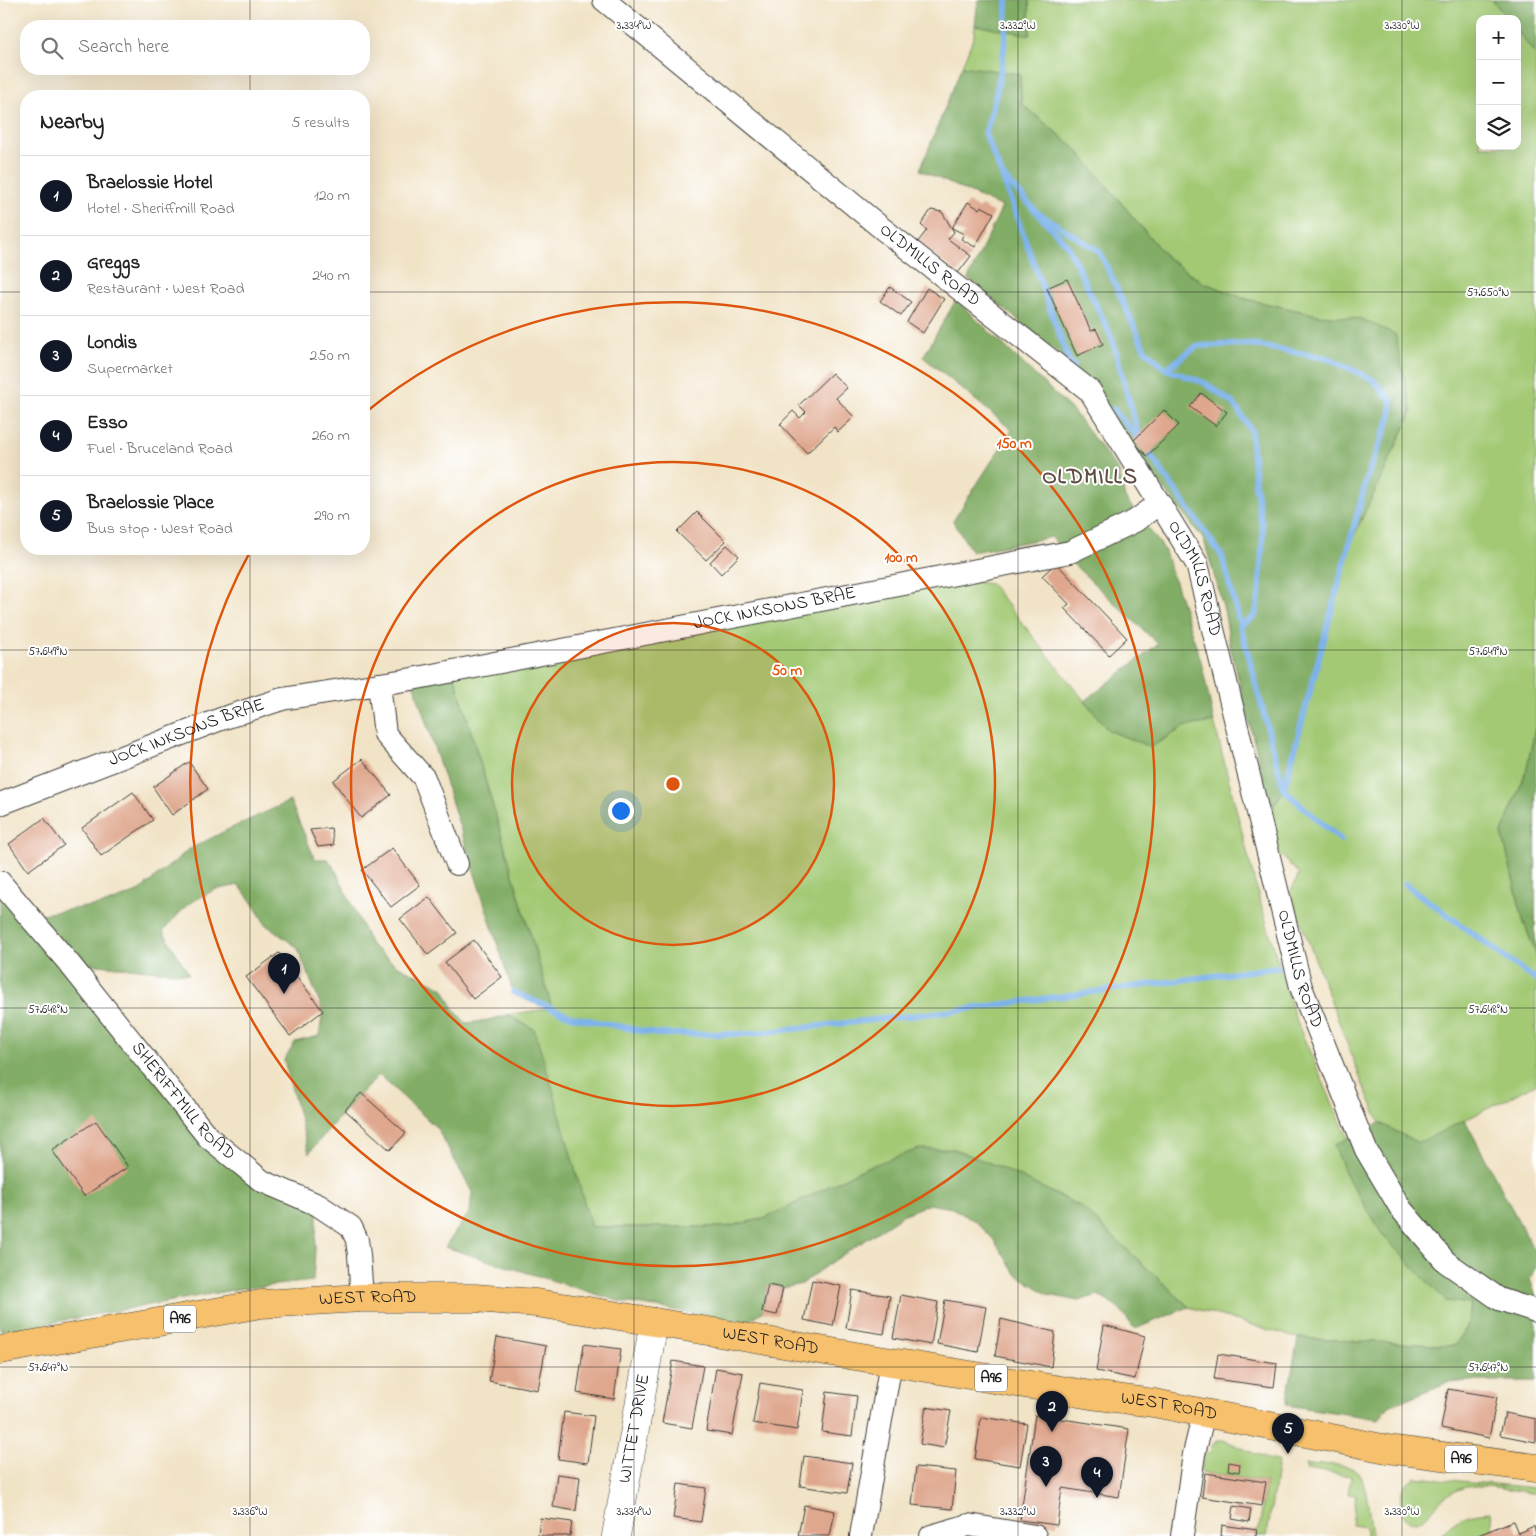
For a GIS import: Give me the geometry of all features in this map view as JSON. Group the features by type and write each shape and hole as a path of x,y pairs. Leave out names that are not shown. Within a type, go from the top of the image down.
{"highway":[{"name":"WEST ROAD","path":"0,1350 261,1304 362,1298 476,1298 536,1302 891,1362 1154,1403 1386,1449 1536,1468"}],"street":[{"name":"OLDMILLS ROAD","path":"604,0 884,230 1090,391 1197,564 1301,987 1366,1150 1401,1209 1446,1262 1500,1299 1536,1311"},
{"name":"JOCK INKSONS BRAE","path":"0,804 221,719 282,699 379,684 1070,552 1135,521 1160,503"},
{"path":"379,684 385,734 424,778 457,864"},
{"name":"SHERIFFMILL ROAD","path":"0,882 68,962 208,1137 262,1181 318,1205 351,1227 357,1240 362,1298"},
{"name":"WITTET DRIVE","path":"616,1536 654,1322"},
{"path":"861,1536 891,1362"},
{"path":"1182,1536 1194,1454 1204,1413"},
{"path":"931,1536 969,1525 1034,1536"}],"green space":[{"path":"978,0 1029,0 1030,35 975,25"},
{"path":"1029,0 1492,0 1505,15 1476,15 1476,150 1521,150 1521,35 1536,56 1536,723 1527,769 1502,833 1523,920 1536,954 1536,1084 1418,1144 1380,1123 1362,1083 1290,893 1299,874 1273,847 1271,809 1284,790 1348,548 1412,412 1361,319 1318,315 1246,299 1202,282 1167,258 1077,150 1022,104 962,66 974,36 975,25 1030,34"},
{"path":"1492,0 1536,0 1536,56 1521,35 1521,15 1505,15"},
{"path":"962,66 1020,74 1022,104 1077,150 1167,258 1202,282 1246,299 1318,315 1361,319 1395,334 1412,412 1348,548 1284,790 1271,809 1231,650 1224,610 1204,540 1058,353 968,279 1002,207 920,170"},
{"path":"956,300 1073,411 1119,471 1125,498 1164,549 1201,661 1214,722 1186,726 1150,747 1108,730 1085,701 1158,644 1069,560 1052,537 972,552 953,521 1012,430 923,357"},
{"path":"943,577 991,584 1108,730 1151,747 1186,726 1214,722 1257,891 1295,1018 1346,1134 1407,1233 1471,1304 1468,1325 1455,1346 1298,1338 1189,1307 1080,1206 999,1167 954,1149 867,1167 766,1218 725,1227 591,1227 534,1029 507,1015 552,1008 453,670"},
{"path":"453,670 552,1008 513,992 412,679"},
{"path":"1536,723 1536,954 1523,920 1502,833 1527,769"},
{"path":"290,801 315,859 328,859 336,871 371,945 396,965 443,988 455,1011 466,1023 507,1015 534,1029 554,1093 591,1227 725,1227 766,1218 867,1167 919,1149 954,1149 999,1167 1080,1206 1189,1307 1135,1329 1119,1309 1098,1295 1078,1301 1049,1295 1016,1274 993,1239 975,1221 952,1208 929,1204 904,1214 802,1284 783,1288 768,1285 762,1312 747,1322 618,1301 445,1247 470,1211 472,1192 437,1128 379,1075 345,1110 309,1153 284,1060 295,1042 319,1036 323,1011 297,947 266,925 239,885 214,890 188,904 163,931 189,974 68,962 208,1137 318,1205 313,1281 238,1289 16,1329 0,1330 0,882 29,916 105,904 138,892 188,850"},
{"path":"1465,1120 1536,1254 1536,1269 1530,1279 1536,1297 1536,1381 1446,1383 1389,1406 1379,1419 1286,1405 1298,1338 1455,1346 1468,1326 1471,1304 1446,1301 1387,1240 1348,1179 1334,1145 1380,1123 1418,1143"},
{"path":"1220,1440 1267,1459 1278,1461 1267,1536 1256,1536 1257,1530 1259,1530 1266,1482 1201,1472 1204,1453 1210,1453 1213,1444"},
{"path":"1306,1465 1338,1465 1349,1467 1356,1471 1364,1486 1371,1536 1366,1536 1366,1527 1352,1525 1356,1495 1348,1494 1351,1476 1306,1469"},
{"path":"1415,1477 1536,1488 1536,1494 1474,1486 1456,1490 1442,1499 1423,1519 1414,1522 1406,1518 1400,1502 1404,1487"},
{"path":"1491,1512 1493,1529 1475,1536 1439,1536 1468,1515"}],"building":[{"path":"968,202 979,209 981,206 994,213 975,247 961,239 964,234 952,228"},
{"path":"931,210 942,212 954,232 948,239 971,256 958,273 917,243 927,230 921,225"},
{"path":"1067,279 1091,331 1096,329 1103,344 1077,356 1047,288"},
{"path":"890,287 911,302 901,316 880,301"},
{"path":"927,288 944,299 923,333 907,322"},
{"path":"832,373 847,388 836,398 854,417 838,432 834,427 807,453 780,424 793,411 800,418 806,412 799,405"},
{"path":"1201,393 1227,412 1216,426 1190,407"},
{"path":"1164,410 1179,425 1147,456 1133,441"},
{"path":"697,512 726,541 706,560 677,532"},
{"path":"727,545 739,556 721,574 710,562"},
{"path":"1056,563 1127,638 1109,655 1064,608 1069,604 1042,576"},
{"path":"362,759 391,795 361,818 333,781"},
{"path":"189,762 208,789 172,815 153,787"},
{"path":"133,792 153,820 101,856 82,828"},
{"path":"44,818 64,845 28,871 9,844"},
{"path":"331,828 334,845 318,847 310,830"},
{"path":"392,848 420,885 391,907 362,870"},
{"path":"429,897 457,933 428,955 400,919"},
{"path":"474,940 502,977 473,999 445,962"},
{"path":"279,953 323,1011 290,1036 246,977"},
{"path":"361,1093 406,1133 390,1150 345,1110"},
{"path":"96,1121 128,1167 84,1196 52,1150"},
{"path":"812,1280 841,1286 833,1326 804,1320"},
{"path":"768,1285 783,1288 777,1315 762,1312"},
{"path":"852,1290 890,1296 884,1334 846,1328"},
{"path":"901,1295 938,1302 931,1345 893,1338"},
{"path":"945,1300 986,1307 978,1352 937,1344"},
{"path":"1001,1319 1055,1332 1051,1367 995,1356"},
{"path":"1104,1325 1145,1336 1135,1379 1096,1371"},
{"path":"497,1337 546,1346 538,1390 489,1381"},
{"path":"584,1344 621,1349 614,1399 577,1393"},
{"path":"1218,1354 1277,1363 1274,1387 1214,1379"},
{"path":"673,1361 703,1366 692,1428 662,1423"},
{"path":"716,1368 743,1373 732,1435 706,1431"},
{"path":"760,1383 803,1390 797,1430 753,1423"},
{"path":"1448,1389 1497,1397 1489,1438 1441,1428"},
{"path":"827,1392 857,1396 852,1436 822,1432"},
{"path":"926,1407 951,1411 944,1448 920,1444"},
{"path":"564,1412 594,1416 588,1463 558,1459"},
{"path":"1505,1413 1536,1419 1536,1442 1500,1435"},
{"path":"1035,1415 1129,1429 1119,1497 1062,1488 1057,1525 1020,1520"},
{"path":"981,1417 1027,1424 1020,1466 975,1459"},
{"path":"804,1456 852,1463 847,1493 800,1486"},
{"path":"1229,1462 1240,1464 1239,1472 1228,1470"},
{"path":"916,1467 956,1471 952,1509 912,1505"},
{"path":"1205,1473 1266,1482 1262,1506 1202,1497"},
{"path":"557,1474 580,1477 576,1511 553,1507"},
{"path":"678,1484 706,1488 701,1522 673,1518"},
{"path":"804,1505 835,1511 830,1536 798,1536"},
{"path":"1234,1506 1251,1509 1249,1522 1232,1519"},
{"path":"540,1518 572,1522 570,1536 538,1536"},
{"path":"1513,1521 1518,1533 1534,1526 1536,1536 1476,1536"},
{"path":"1222,1525 1257,1530 1256,1536 1221,1536"}],"waterway":[{"path":"1007,0 1006,35 1001,68 985,134 1069,361 1074,366"},
{"path":"1003,176 1067,245 1112,338 1139,437"},
{"path":"1038,213 1100,252 1145,350 1166,369 1205,383 1234,404 1251,430 1255,484 1263,533 1259,597 1255,616 1240,626"},
{"path":"1166,369 1197,346 1248,344 1327,358 1372,379 1391,400 1391,416 1368,474 1284,789"},
{"path":"1113,409 1139,439 1222,556 1284,790 1341,840"},
{"path":"1405,884 1536,980"},
{"path":"513,992 573,1017 657,1034 748,1034 952,1011 1279,967"}],"place":[{"name":"Braelossie Hotel","path":"284,994"},
{"name":"Greggs","path":"1052,1432"},
{"name":"Braelossie Place","path":"1288,1454"},
{"name":"Londis","path":"1046,1487"},
{"name":"Esso","path":"1097,1498"}],"district":[{"name":"OLDMILLS","path":"1090,478"}]}
